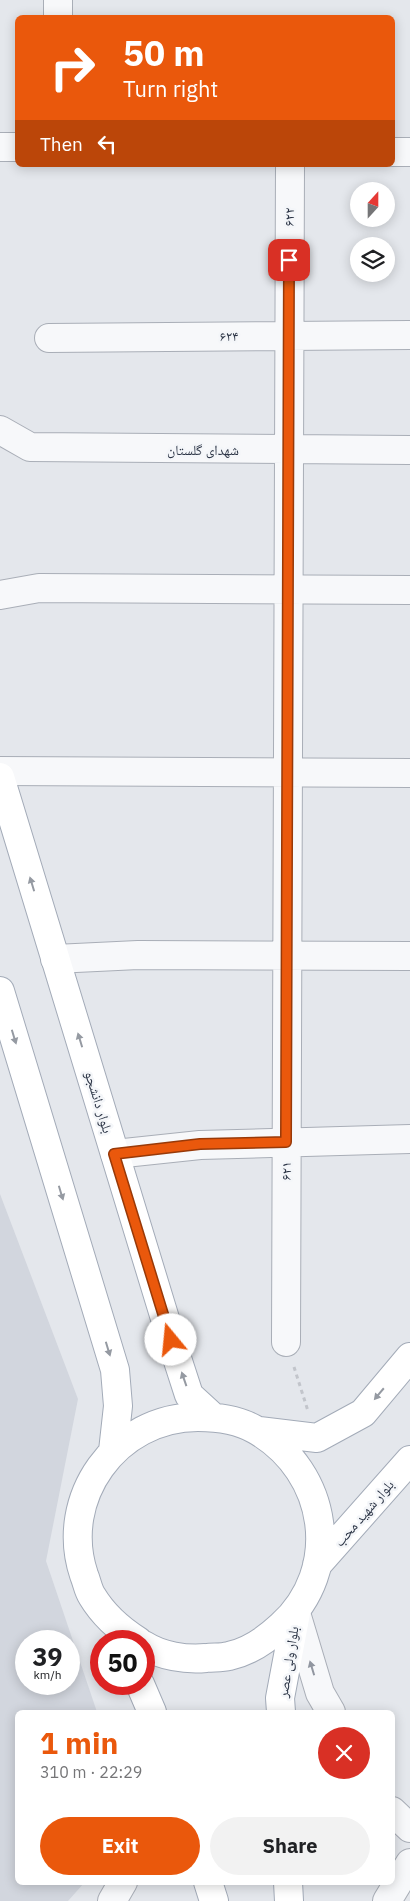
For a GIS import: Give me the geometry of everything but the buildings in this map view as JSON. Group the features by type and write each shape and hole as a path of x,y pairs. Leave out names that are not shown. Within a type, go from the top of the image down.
{"main road":[{"name":"بلوار دانشجو","path":"0,777 189,1395 213,1417"},
{"path":"0,991 115,1370 118,1406 113,1451"},
{"path":"256,1430 317,1438 363,1413 410,1357"},
{"path":"120,1630 92,1596 79,1559 78,1520 90,1482 113,1451 134,1434 159,1423 186,1417 213,1417 236,1422 256,1430 285,1451 306,1479 319,1512 321,1548 313,1582 296,1612 266,1640 229,1656 188,1659 155,1651"},
{"name":"بلوار شهید محب","path":"317,1565 410,1460"},
{"name":"بلوار ولی عصر","path":"281,1710 280,1698 296,1612"},
{"path":"145,1695 151,1710"},
{"path":"209,1885 214,1901"},
{"path":"288,1885 289,1901"}],"street":[{"path":"58,0 58,15"},
{"path":"0,147 15,147"},
{"path":"395,152 410,152"},
{"name":"۶۲۲","path":"288,450 290,167"},
{"name":"۶۲۴","path":"48,338 410,334"},
{"name":"شهدای گلستان","path":"0,430 30,447 410,450"},
{"name":"۶۲۱","path":"286,1342 288,450"},
{"path":"0,595 39,588 410,590"},
{"path":"0,771 70,773 410,773"},
{"path":"55,959 138,955 410,956"},
{"path":"114,1154 200,1144 410,1139"},
{"path":"296,1612 320,1693 330,1710"},
{"path":"140,1695 140,1710"},
{"path":"395,1814 410,1828"},
{"path":"387,1901 410,1864"},
{"path":"112,1901 121,1885"}],"path":[{"path":"286,1342 317,1438"}],"shaded area":[{"path":"0,1194 78,1399 46,1561 69,1630 15,1630 15,1695 80,1695 80,1662 96,1710 15,1710 15,1885 82,1885 68,1901 0,1901"}],"route":[{"path":"171,1340 114,1154 200,1144 286,1142 289,260"}]}
